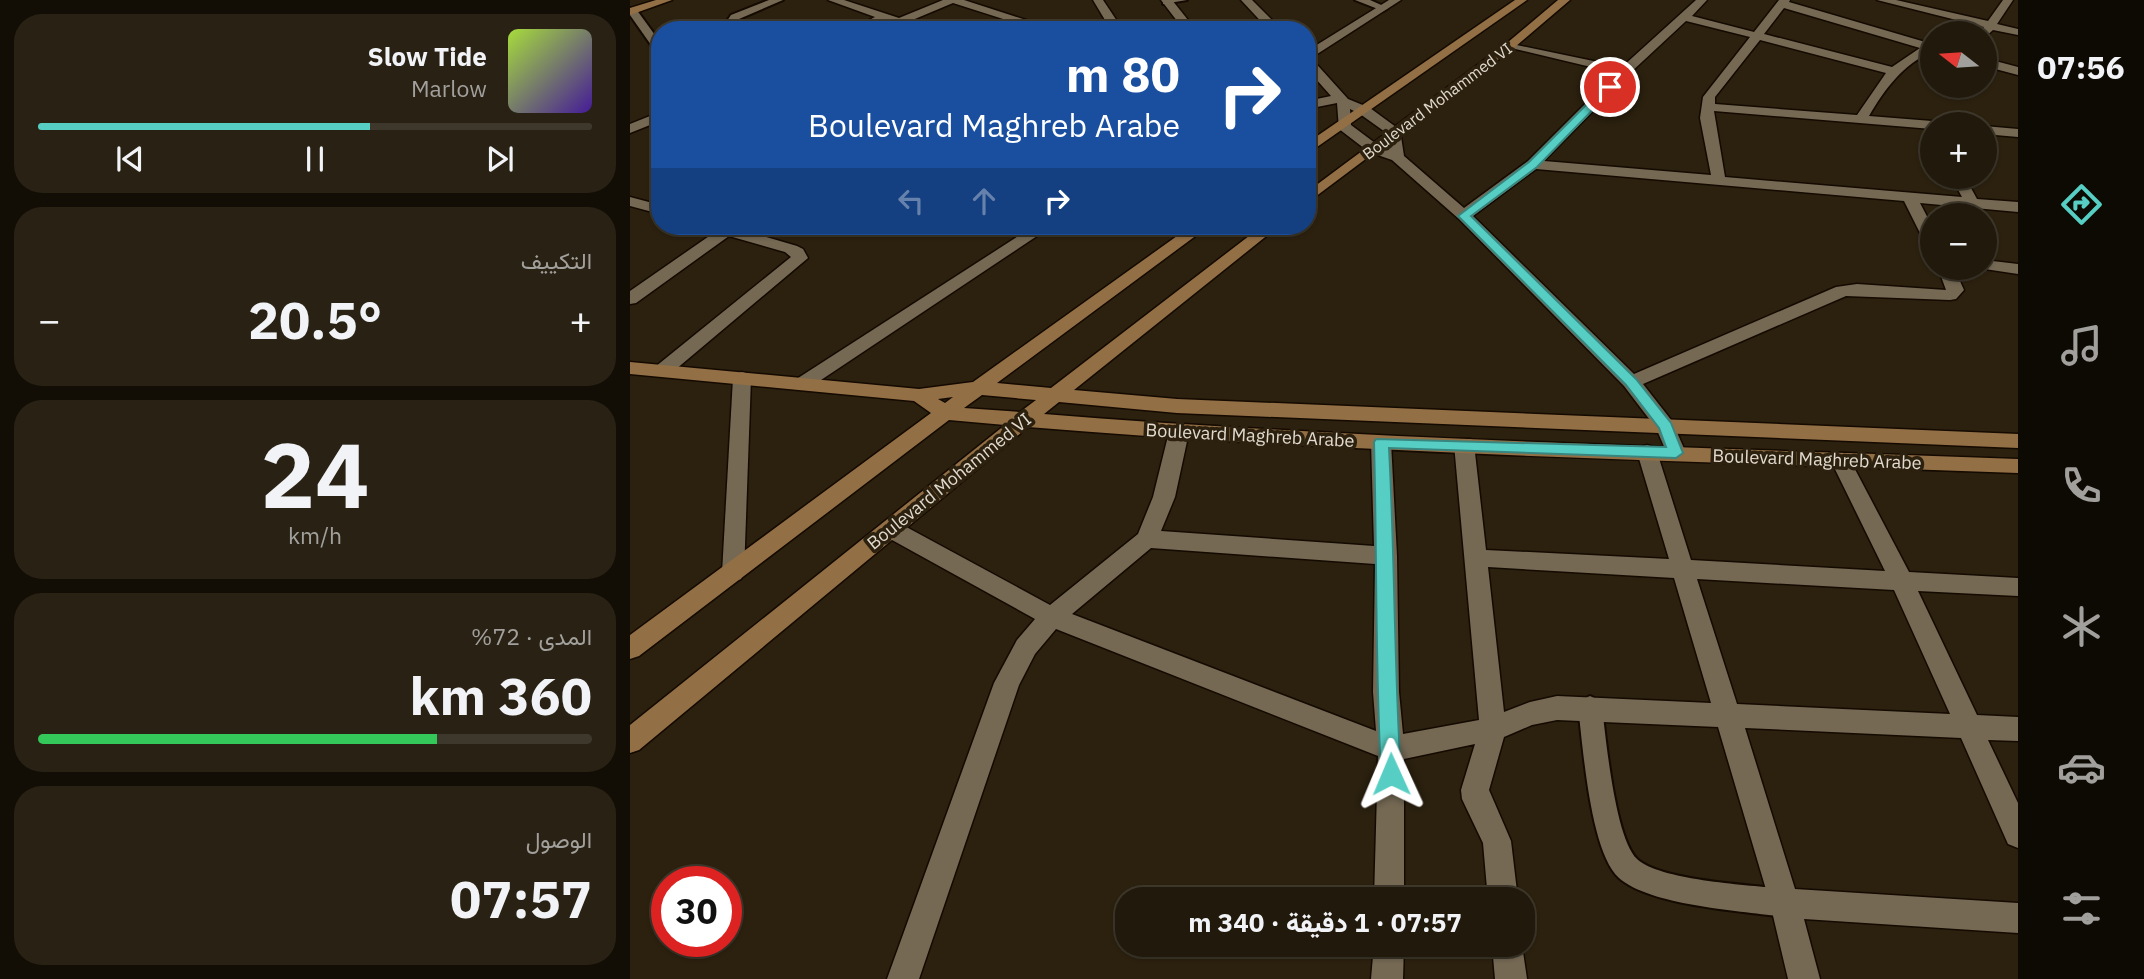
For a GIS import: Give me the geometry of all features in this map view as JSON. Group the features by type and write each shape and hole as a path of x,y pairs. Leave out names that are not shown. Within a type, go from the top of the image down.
{"main road":[{"path":"631,12 667,0"},
{"name":"Boulevard Mohammed VI","path":"1316,144 1522,0"},
{"name":"Boulevard Mohammed VI","path":"1316,192 1511,45 1565,0"},
{"path":"630,649 978,388 1189,235"},
{"name":"Boulevard Mohammed VI","path":"630,740 1054,395 1259,235"},
{"name":"Boulevard Maghreb Arabe","path":"630,368 919,395 978,388 1177,406 2018,441"},
{"path":"919,395 945,413"},
{"name":"Boulevard Maghreb Arabe","path":"945,413 1179,432 1381,442 2018,466"}],"street":[{"path":"833,0 857,3 896,21"},
{"path":"901,21 953,0 1022,21"},
{"path":"1098,0 1111,21"},
{"path":"1247,0 1267,21"},
{"path":"1316,52 1396,0"},
{"path":"1464,216 1533,164 1625,71 1702,0"},
{"path":"1882,0 1954,21"},
{"path":"1994,21 2008,0"},
{"path":"1166,1 1183,21"},
{"path":"1719,182 1707,107 1714,88 1784,2 1920,44"},
{"path":"877,21 886,17"},
{"path":"1685,17 1893,71"},
{"path":"1997,31 2018,32"},
{"path":"1511,45 1625,71"},
{"path":"1861,119 1878,88 1893,71 1920,54"},
{"path":"1997,65 2018,71"},
{"path":"1316,76 1342,100 1365,111 1395,133 1397,157"},
{"path":"1316,103 1342,100"},
{"path":"1342,100 1344,126 1374,149 1397,157 1464,216 1631,382 1665,426 1676,453"},
{"path":"1707,107 1920,124"},
{"path":"633,128 651,120"},
{"path":"633,128 651,132"},
{"path":"1997,131 2018,132"},
{"path":"1533,164 1972,203"},
{"path":"1964,189 1972,203"},
{"path":"1910,198 1920,218"},
{"path":"633,205 651,208"},
{"path":"1997,205 2018,207"},
{"path":"630,299 714,235"},
{"path":"662,371 800,258 797,252 791,249 748,235"},
{"path":"802,384 1031,235"},
{"path":"1997,267 2018,269"},
{"path":"1631,382 1842,291 1857,289 1950,295 1956,290 1951,280"},
{"path":"733,573 742,378"},
{"path":"903,979 998,702 1026,647 1052,617 1147,539 1164,497 1179,432"},
{"path":"1381,442 1386,556 1386,692 1391,749 1389,887"},
{"path":"1464,444 1493,729 1475,790 1476,799 1497,841 1502,887"},
{"path":"1647,452 1785,903 1804,979"},
{"path":"1841,461 1901,579 2018,834"},
{"path":"891,530 1052,617 1391,749 1493,729 1530,713 1557,708 1727,713 2018,729"},
{"path":"1147,539 1386,556"},
{"path":"1477,558 2018,587"},
{"path":"1785,903 2018,918"},
{"path":"1387,979 1388,957"},
{"path":"1508,957 1511,979"}],"lane":[{"path":"732,21 734,17 778,0"},
{"path":"1166,1 1182,0"},
{"path":"1360,0 1383,8"},
{"path":"631,12 651,38"},
{"path":"1590,707 1612,841 1629,869 1659,883 1785,903"}],"route":[{"path":"1391,774 1386,692 1386,556 1381,442 1676,453 1665,426 1631,382 1464,216 1533,164 1610,87"}]}
